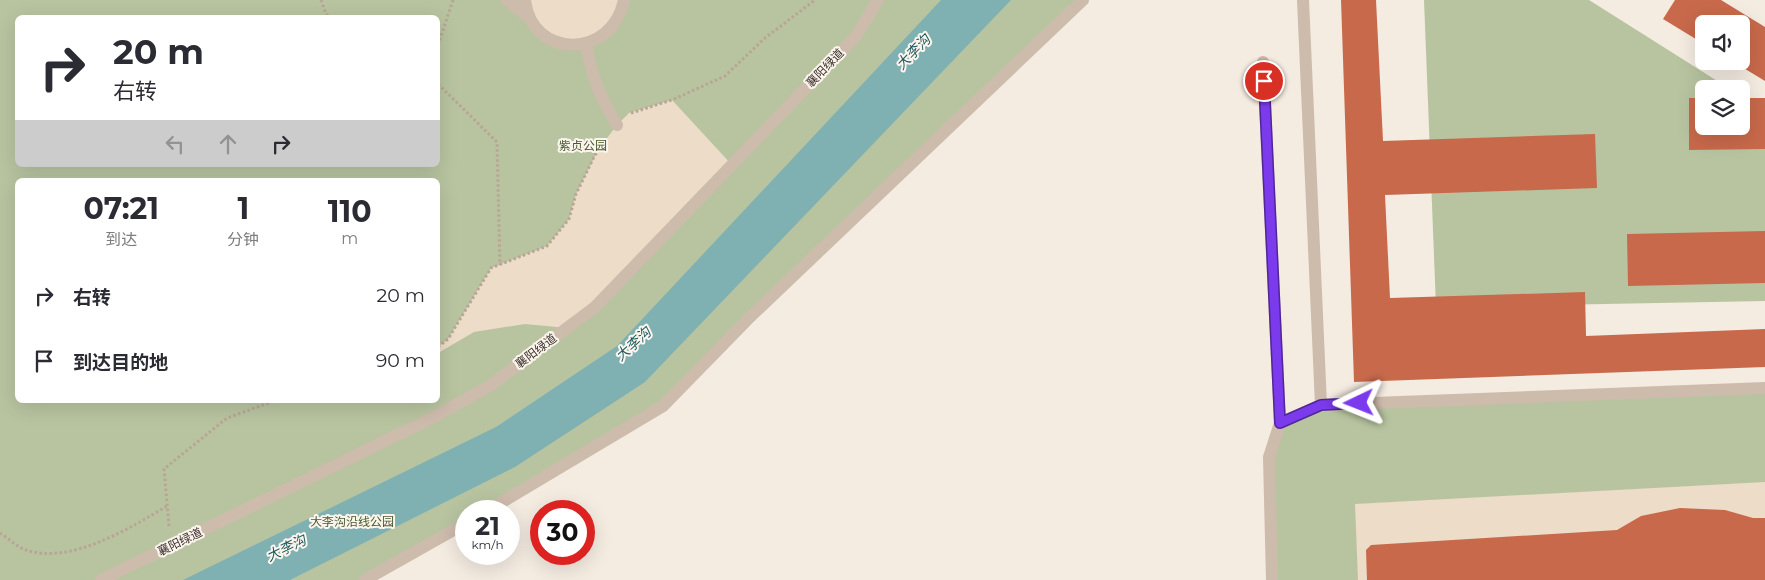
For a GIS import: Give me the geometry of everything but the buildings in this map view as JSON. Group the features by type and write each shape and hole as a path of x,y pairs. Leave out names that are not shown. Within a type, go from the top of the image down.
{"street":[{"path":"507,0 530,18 540,31 553,40 570,45 586,44 601,38 614,27 622,12 624,0"},
{"path":"525,0 530,18"},
{"name":"襄阳绿道","path":"101,580 434,417 483,390 594,307 856,36 878,0"},
{"path":"505,500 663,406 748,319 1083,0"},
{"path":"1303,0 1321,405"},
{"path":"586,44 592,75 600,97 617,125"},
{"path":"1263,62 1280,423 1269,457 1272,580"},
{"path":"1280,423 1321,405 1765,388"},
{"path":"365,580 416,554 455,530"}],"path":[{"path":"321,0 327,15"},
{"path":"440,39 453,0"},
{"path":"440,345 448,339 491,268 546,246 569,219 576,194 595,155 617,125 629,113 672,100 725,76 765,38 815,0"},
{"path":"440,86 497,142 500,265"},
{"path":"171,546 164,469 227,418 269,403"},
{"path":"0,533 25,550 48,553 74,550 127,530 167,506"}],"green space":[{"name":"紫贞公园","path":"0,0 1083,0 663,406 505,500 455,500 455,529 365,580 0,580"},
{"path":"1424,0 1589,0 1695,67 1695,70 1700,70 1716,80 1695,80 1695,135 1750,135 1750,102 1765,111 1765,301 1436,307"},
{"path":"1765,388 1765,580 1272,580 1269,457 1280,423 1321,405"}],"shaded area":[{"path":"525,0 624,0 622,12 586,44 540,31"},
{"path":"672,100 732,165 567,328 525,324 474,332 440,352 440,345 448,339 491,268 547,246 569,219 576,194 598,150 629,113"},
{"path":"1765,482 1765,580 1358,580 1355,504"}],"water":[{"name":"大李沟","path":"941,0 1011,0 645,382 515,467 290,580 183,580 496,427 617,346"}],"route":[{"path":"1264,81 1280,423 1321,405 1359,403"}],"park label":[{"name":"大李沟沿线公园","path":"352,522"}]}
